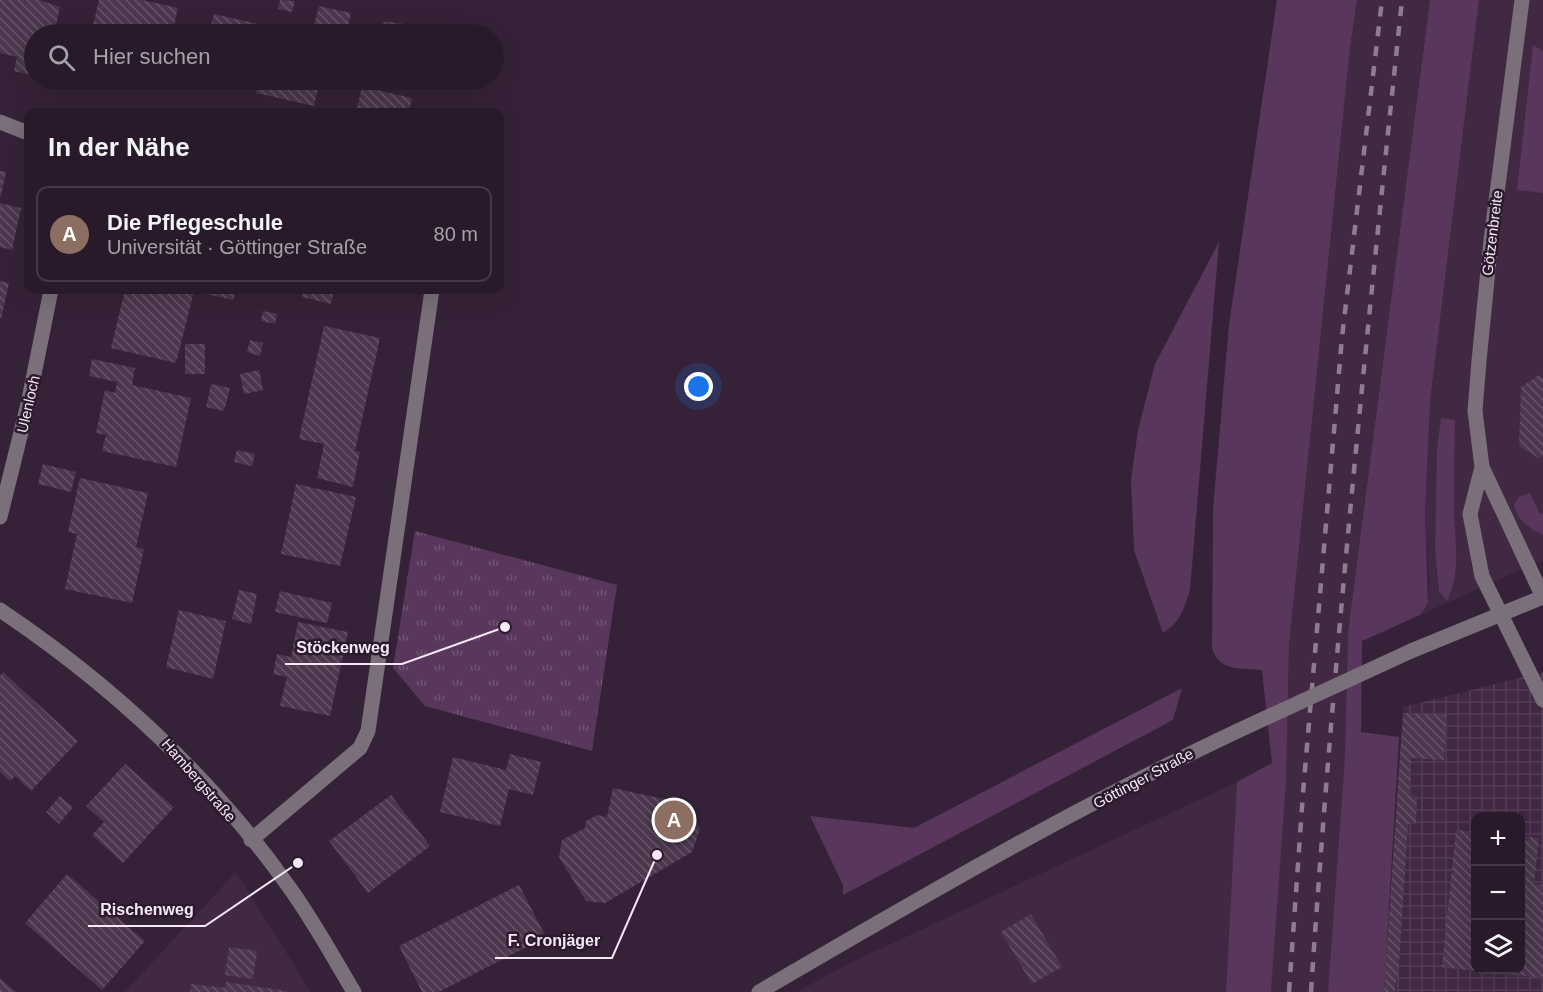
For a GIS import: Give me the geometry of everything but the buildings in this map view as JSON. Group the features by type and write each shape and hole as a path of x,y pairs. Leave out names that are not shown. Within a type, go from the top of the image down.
{"street":[{"name":"Götzenbreite","path":"1522,0 1492,228 1475,411 1482,467 1543,597"},
{"path":"0,122 24,131"},
{"name":"Ulenloch","path":"0,517 28,404 50,294"},
{"path":"251,840 360,748 368,731 431,294"},
{"name":"Götzenbreite","path":"1482,467 1470,514 1482,576 1543,700"},
{"name":"Göttinger Straße","path":"759,992 881,920 1183,756 1411,651 1543,597"},
{"name":"Hambergstraße","path":"0,610 98,681 162,738 289,887 354,992"}],"shaded area":[{"path":"1357,0 1430,0 1348,632 1345,756 1328,992 1271,992 1286,782 1289,645 1350,48"},
{"path":"1479,0 1543,0 1543,560 1420,615 1428,603 1429,588 1425,513 1430,402"},
{"path":"1543,672 1543,992 1384,992 1403,707"},
{"path":"1237,782 1226,992 797,992 850,963"},
{"path":"236,872 311,992 125,992"}],"green space":[{"path":"1277,0 1357,0 1350,48 1289,645 1286,782 1271,992 1226,992 1237,782 1272,763 1262,670 1226,665 1215,656 1212,648 1213,509 1229,325"},
{"path":"1430,0 1479,0 1430,402 1425,513 1428,603 1420,615 1362,641 1361,732 1399,737 1384,992 1328,992 1345,756 1348,632"},
{"path":"1533,45 1543,51 1543,193 1517,190"},
{"path":"1219,242 1190,590 1174,625 1163,633 1134,550 1131,480 1138,430 1155,364"},
{"path":"1441,418 1455,420 1456,569 1447,601 1439,592 1435,549 1437,449"},
{"path":"1530,493 1540,514 1543,513 1543,535 1525,523 1518,515 1514,505 1519,497"},
{"path":"415,531 617,585 592,751 425,706 393,668"},
{"path":"1182,688 1173,720 843,895 843,885 810,816 914,828"}],"railway":[{"path":"1289,992 1303,793 1342,337 1382,0"},
{"path":"1311,992 1340,620 1402,0"}],"place":[{"name":"Stöckenweg","path":"505,627"},
{"name":"Die Pflegeschule","path":"674,820"},
{"name":"F. Cronjäger","path":"657,855"},
{"name":"Rischenweg","path":"298,863"}]}
